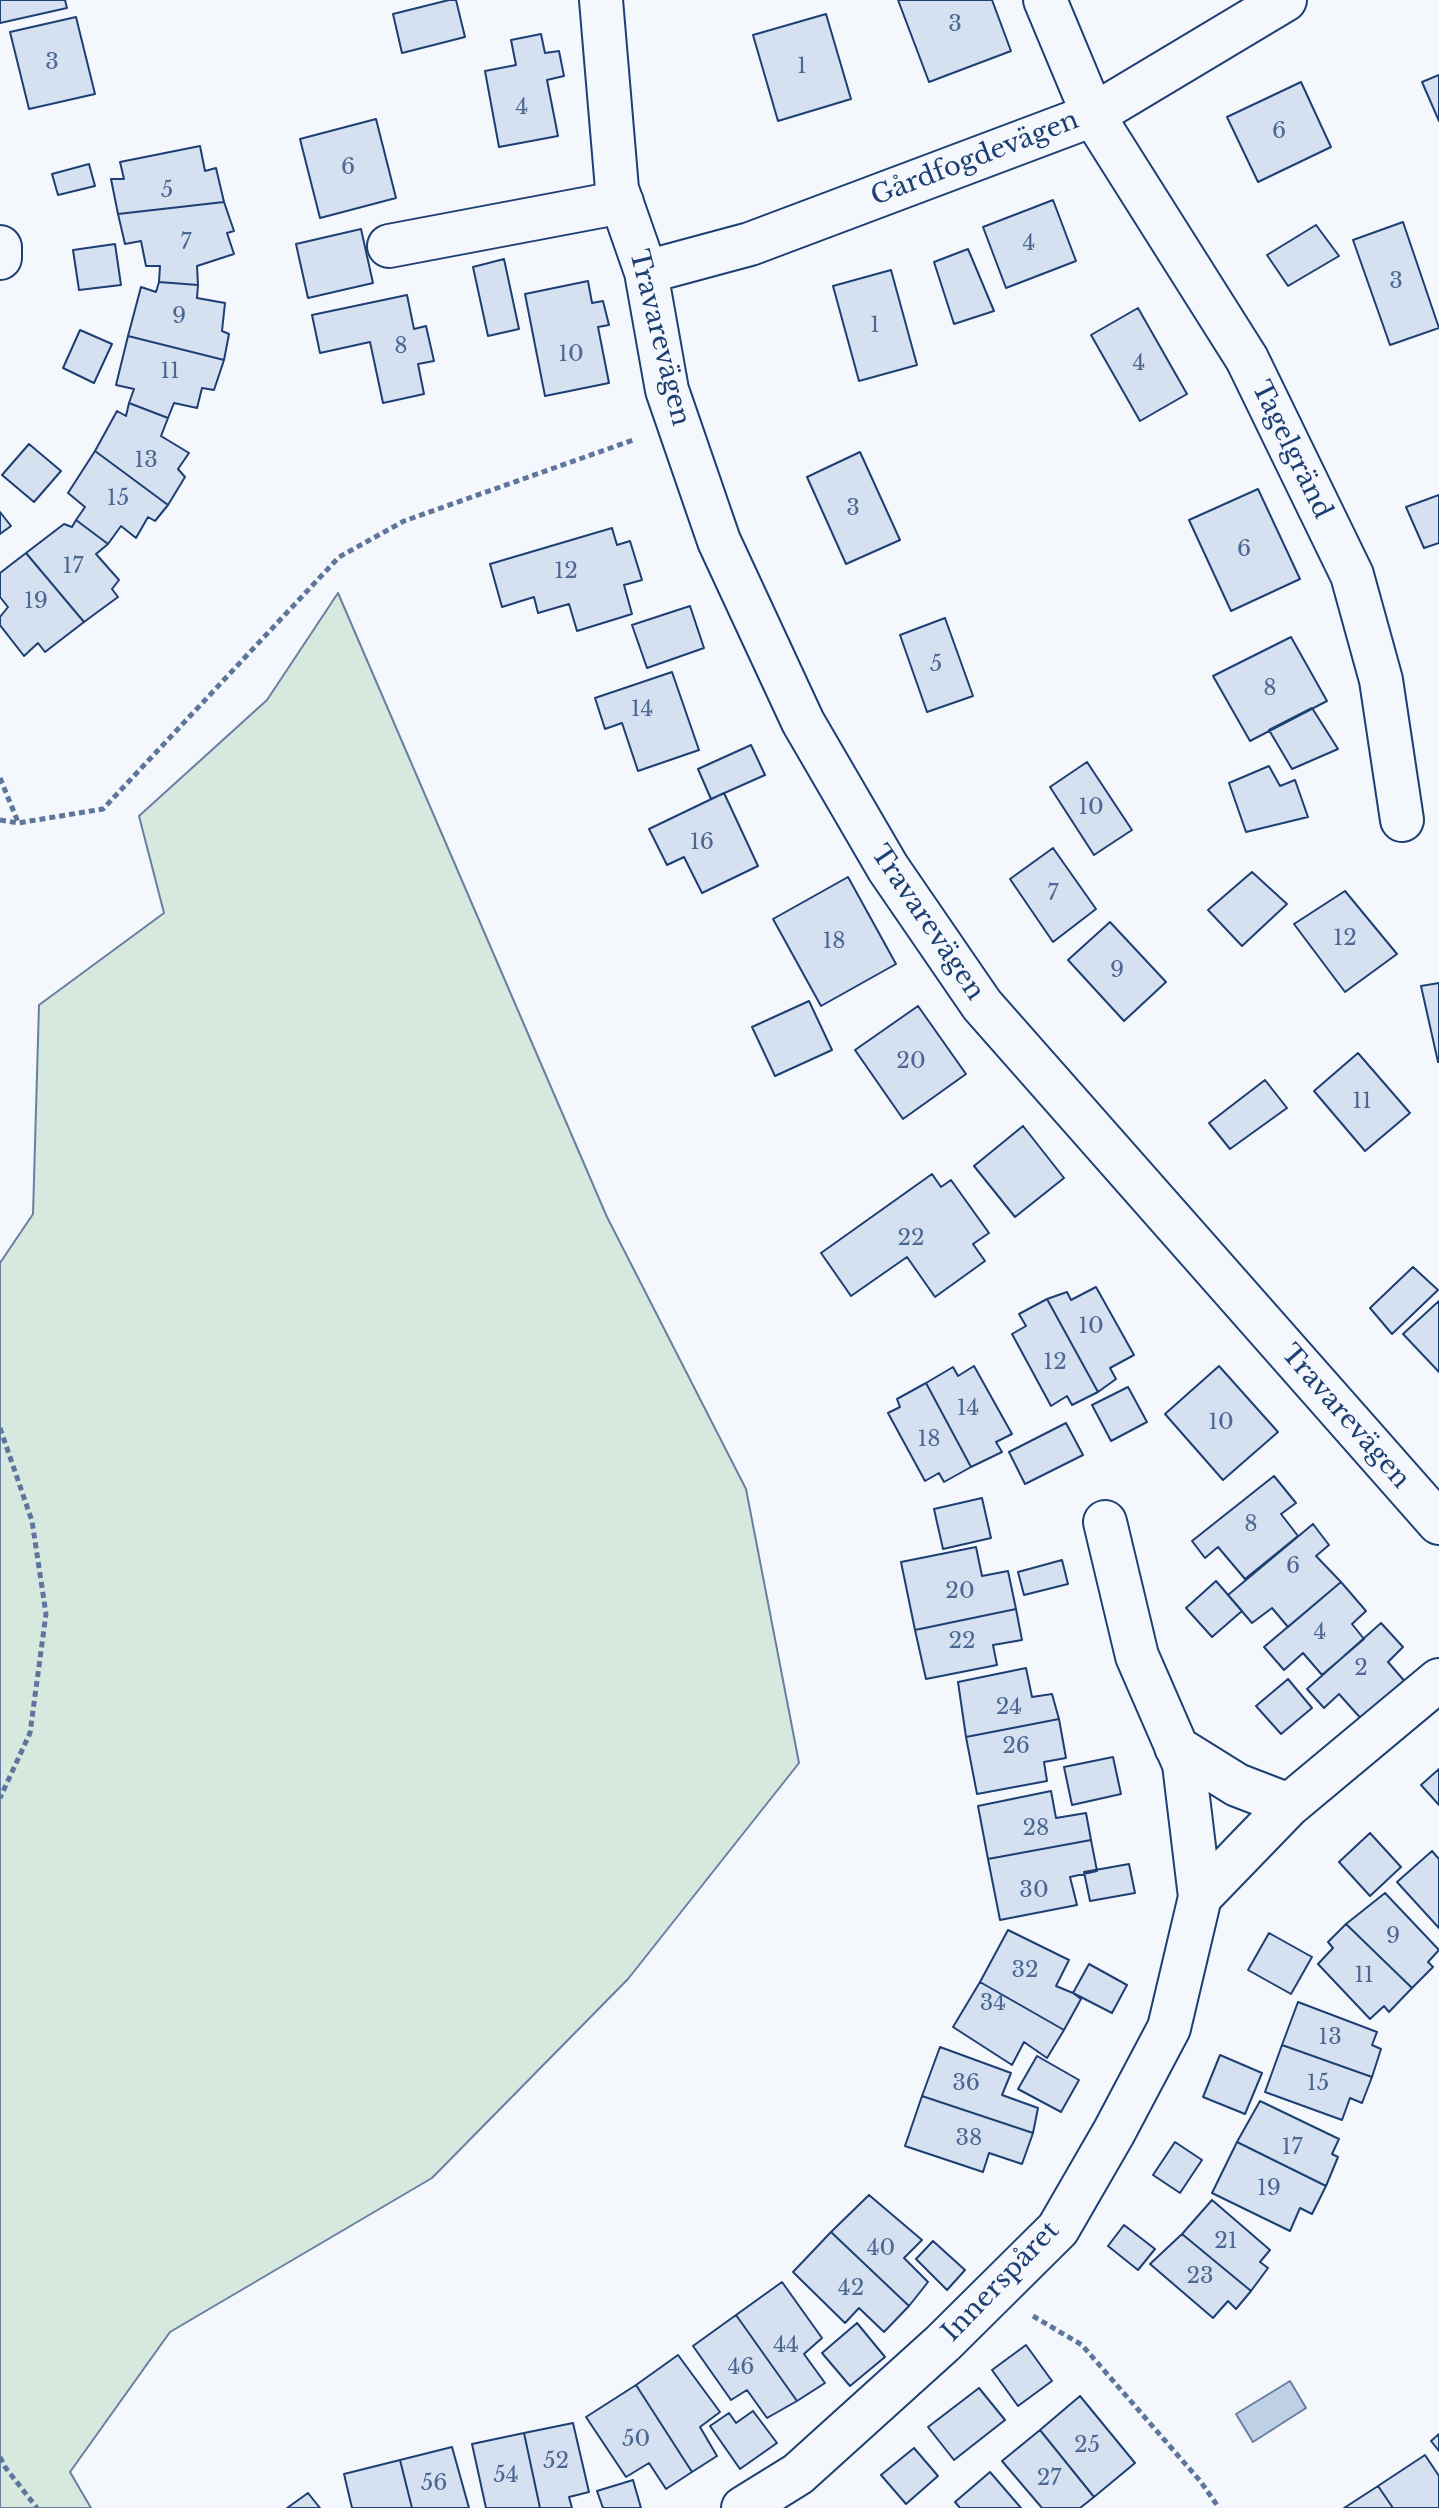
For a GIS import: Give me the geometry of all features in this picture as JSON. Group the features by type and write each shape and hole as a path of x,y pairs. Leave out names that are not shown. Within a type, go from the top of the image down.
{"street":[{"name":"Travarevägen","path":"601,0 617,189 646,272 667,390 719,541 803,722 888,868 973,992 1439,1523"},
{"name":"Tagelgränd","path":"1045,0 1093,115 1247,359 1352,575 1381,680 1402,820"},
{"name":"Gårdfogdevägen","path":"646,272 750,244 1093,115 1285,0"},
{"path":"389,246 622,202"},
{"path":"0,247 0,258"},
{"name":"Innerspåret","path":"743,2508 798,2474 943,2343 1058,2229 1169,2028 1200,1897 1184,1764 1137,1656 1105,1522"},
{"path":"1200,1897 1289,1805 1439,1680"},
{"path":"1176,1747 1237,1785 1289,1805"}],"path":[{"path":"0,820 18,823 103,809 339,557 404,521 679,424"},
{"path":"0,778 18,823"},
{"path":"0,1428 32,1521 46,1614 30,1733 0,1798"},
{"path":"993,2293 1082,2345 1201,2482 1219,2508"},
{"path":"0,2457 37,2508"}],"shaded area":[{"path":"338,593 607,1217 746,1489 799,1763 628,1979 432,2178 170,2332 70,2472 91,2508 0,2508 0,1263 33,1214 39,1005 164,913 139,816 267,700"}],"water":[{"path":"1290,2381 1306,2408 1253,2442 1236,2414"}],"building":[{"path":"0,0 65,0 67,8 0,23"},
{"path":"456,0 465,37 402,53 393,14"},
{"path":"898,0 992,0 1011,51 929,82"},
{"path":"826,14 851,99 778,121 753,35"},
{"path":"76,17 95,94 29,109 10,32"},
{"path":"541,34 545,53 559,51 564,76 547,80 558,136 499,147 485,71 516,65 511,40"},
{"path":"1439,75 1439,121 1422,82"},
{"path":"1301,82 1331,147 1258,182 1227,117"},
{"path":"376,119 396,198 320,218 300,139"},
{"path":"200,146 205,171 216,168 224,202 118,214 111,179 124,179 120,162"},
{"path":"89,164 95,186 58,195 52,174"},
{"path":"1053,200 1076,261 1006,288 983,227"},
{"path":"224,202 234,231 227,233 234,254 197,266 198,285 159,282 160,266 146,266 141,241 125,244 118,214"},
{"path":"1403,222 1439,328 1390,345 1353,240"},
{"path":"1316,225 1339,256 1288,286 1267,255"},
{"path":"361,229 373,283 308,298 296,244"},
{"path":"115,244 121,285 79,290 73,250"},
{"path":"968,249 994,311 954,324 934,262"},
{"path":"504,259 519,329 488,336 473,267"},
{"path":"891,270 917,365 859,381 833,286"},
{"path":"588,281 592,303 603,301 609,325 598,327 609,383 545,396 525,294"},
{"path":"159,282 198,285 197,298 225,303 222,331 229,334 224,360 128,336 141,287 156,292"},
{"path":"407,295 414,329 426,326 434,361 418,364 424,394 383,403 370,342 320,353 312,315"},
{"path":"1138,308 1187,394 1140,421 1091,335"},
{"path":"80,330 112,344 94,383 63,368"},
{"path":"128,336 224,360 214,390 202,388 197,408 174,403 168,418 129,403 134,389 116,385"},
{"path":"129,403 168,418 161,436 189,453 178,469 185,477 168,505 95,451 117,411 126,416"},
{"path":"29,444 61,471 34,502 2,475"},
{"path":"95,451 168,505 155,521 148,517 136,538 121,526 108,544 76,520 85,507 68,493"},
{"path":"860,452 900,540 846,564 807,477"},
{"path":"1258,489 1300,579 1231,611 1189,520"},
{"path":"1439,495 1439,543 1424,548 1406,507"},
{"path":"0,512 11,526 0,534"},
{"path":"76,520 108,544 96,554 119,580 112,589 118,597 84,622 26,553 64,524 72,527"},
{"path":"612,528 617,545 630,541 642,580 624,585 632,614 577,631 569,604 538,613 534,597 502,607 490,564"},
{"path":"26,553 84,622 45,652 38,643 24,656 0,625 0,617 8,607 0,597 0,573"},
{"path":"690,606 704,648 647,668 632,625"},
{"path":"945,618 973,696 927,712 900,635"},
{"path":"1291,637 1327,701 1250,741 1213,676"},
{"path":"672,672 699,750 638,771 622,723 605,729 595,698"},
{"path":"1312,708 1338,749 1292,769 1269,730"},
{"path":"751,745 765,775 711,799 698,769"},
{"path":"1087,762 1132,830 1094,855 1050,787"},
{"path":"1269,766 1280,786 1295,780 1308,817 1246,832 1229,783"},
{"path":"724,793 758,866 702,893 684,857 667,865 649,829"},
{"path":"1053,848 1096,909 1053,942 1010,879"},
{"path":"1252,872 1287,904 1242,946 1208,910"},
{"path":"848,877 896,964 821,1006 773,919"},
{"path":"1345,891 1397,954 1345,992 1294,924"},
{"path":"1110,922 1166,982 1124,1021 1068,960"},
{"path":"1439,983 1439,1062 1438,1062 1421,986"},
{"path":"809,1001 832,1050 775,1076 752,1027"},
{"path":"918,1006 966,1074 903,1119 855,1050"},
{"path":"1358,1053 1410,1113 1365,1151 1314,1091"},
{"path":"1265,1080 1287,1108 1230,1149 1209,1123"},
{"path":"1023,1126 1064,1178 1015,1217 974,1166"},
{"path":"932,1174 941,1187 951,1180 989,1233 973,1244 985,1261 935,1297 907,1257 851,1296 821,1253"},
{"path":"1413,1267 1438,1290 1392,1334 1370,1308"},
{"path":"1096,1287 1134,1355 1110,1368 1116,1379 1098,1392 1047,1299 1067,1292 1071,1300"},
{"path":"1047,1299 1098,1392 1072,1405 1067,1396 1051,1406 1012,1334 1026,1326 1019,1314"},
{"path":"1439,1301 1439,1372 1403,1334"},
{"path":"974,1366 1012,1434 996,1442 1002,1452 971,1467 926,1383 953,1367 958,1376"},
{"path":"1219,1366 1278,1432 1223,1480 1165,1414"},
{"path":"926,1383 971,1467 944,1482 939,1473 925,1481 888,1413 900,1407 897,1399"},
{"path":"1128,1387 1147,1422 1111,1441 1092,1405"},
{"path":"1066,1423 1083,1455 1025,1484 1009,1452"},
{"path":"1274,1476 1296,1503 1281,1514 1298,1536 1245,1579 1218,1547 1205,1558 1192,1541"},
{"path":"982,1498 991,1538 943,1549 934,1509"},
{"path":"1313,1524 1329,1545 1316,1556 1341,1582 1288,1627 1272,1608 1252,1623 1228,1595"},
{"path":"976,1547 982,1576 1008,1571 1016,1609 915,1630 901,1562"},
{"path":"1062,1560 1068,1584 1024,1595 1018,1572"},
{"path":"1216,1581 1242,1611 1212,1637 1186,1608"},
{"path":"1341,1582 1366,1611 1352,1624 1364,1639 1322,1675 1303,1653 1284,1670 1264,1647"},
{"path":"1016,1609 1022,1640 993,1645 997,1665 926,1679 915,1630"},
{"path":"1381,1623 1403,1647 1388,1662 1407,1684 1364,1722 1339,1694 1324,1708 1307,1689"},
{"path":"1026,1668 1032,1697 1052,1694 1059,1719 966,1737 958,1682"},
{"path":"1288,1679 1312,1708 1281,1734 1256,1706"},
{"path":"1059,1719 1066,1758 1044,1762 1047,1781 977,1794 966,1737"},
{"path":"1113,1757 1121,1794 1072,1805 1064,1767"},
{"path":"1439,1769 1439,1805 1421,1785"},
{"path":"1051,1791 1056,1818 1086,1813 1091,1840 988,1859 978,1806"},
{"path":"1370,1833 1401,1867 1370,1896 1339,1862"},
{"path":"1091,1840 1097,1871 1070,1877 1077,1905 1000,1920 988,1859"},
{"path":"1432,1851 1439,1859 1439,1928 1397,1882"},
{"path":"1129,1864 1135,1893 1090,1901 1084,1872"},
{"path":"1385,1893 1439,1950 1428,1962 1433,1967 1412,1988 1346,1924"},
{"path":"1346,1924 1412,1988 1389,2012 1384,2006 1370,2019 1318,1964 1333,1948 1328,1942"},
{"path":"1008,1930 1069,1960 1056,1986 1081,1999 1064,2030 980,1982"},
{"path":"1269,1933 1312,1957 1291,1994 1248,1970"},
{"path":"1089,1964 1127,1985 1112,2013 1073,1993"},
{"path":"980,1982 1064,2030 1047,2058 1024,2042 1012,2065 953,2027"},
{"path":"1298,2002 1377,2032 1372,2045 1381,2049 1372,2077 1282,2045"},
{"path":"1282,2045 1372,2077 1362,2103 1350,2098 1342,2120 1265,2092"},
{"path":"940,2047 1011,2073 1002,2095 1038,2108 1033,2133 922,2096"},
{"path":"1220,2055 1262,2073 1245,2114 1203,2097"},
{"path":"1037,2056 1079,2080 1061,2112 1018,2089"},
{"path":"922,2096 1033,2133 1022,2164 989,2153 983,2172 905,2146"},
{"path":"1260,2101 1339,2139 1332,2154 1338,2157 1326,2186 1237,2142"},
{"path":"1175,2142 1202,2160 1180,2193 1153,2175"},
{"path":"1237,2142 1326,2186 1312,2214 1300,2208 1290,2231 1212,2193"},
{"path":"869,2195 922,2240 904,2258 928,2282 909,2306 831,2232"},
{"path":"1212,2200 1270,2250 1260,2262 1268,2268 1251,2291 1182,2234"},
{"path":"1124,2225 1155,2249 1138,2270 1108,2246"},
{"path":"831,2232 909,2306 884,2332 859,2308 845,2323 793,2272"},
{"path":"1182,2234 1251,2291 1236,2309 1228,2301 1213,2318 1150,2264"},
{"path":"933,2241 965,2270 947,2290 916,2259"},
{"path":"782,2282 822,2338 804,2354 825,2383 797,2401 736,2315"},
{"path":"736,2315 797,2401 767,2418 747,2390 731,2400 693,2346"},
{"path":"857,2323 885,2357 850,2386 822,2353"},
{"path":"1026,2345 1052,2381 1018,2406 992,2370"},
{"path":"678,2355 720,2412 700,2427 717,2456 692,2472 636,2385"},
{"path":"636,2385 692,2472 666,2489 649,2463 626,2477 586,2417"},
{"path":"979,2388 1005,2420 954,2460 928,2427"},
{"path":"1080,2396 1135,2463 1094,2497 1040,2430"},
{"path":"753,2411 777,2443 740,2469 710,2426 729,2413 736,2423"},
{"path":"573,2423 589,2492 569,2497 572,2508 540,2508 524,2433"},
{"path":"1040,2430 1094,2497 1080,2508 1042,2508 1002,2461"},
{"path":"524,2433 540,2508 486,2508 472,2444"},
{"path":"1439,2434 1439,2451 1431,2441"},
{"path":"452,2447 469,2508 412,2508 400,2460"},
{"path":"914,2448 938,2476 906,2504 881,2475"},
{"path":"1425,2455 1439,2476 1439,2508 1393,2508 1378,2486"},
{"path":"400,2460 412,2508 352,2508 344,2474"},
{"path":"990,2472 1021,2508 960,2508 955,2502"},
{"path":"633,2480 641,2508 603,2508 597,2491"},
{"path":"1378,2486 1393,2508 1344,2508"},
{"path":"308,2493 320,2508 287,2508"}]}
